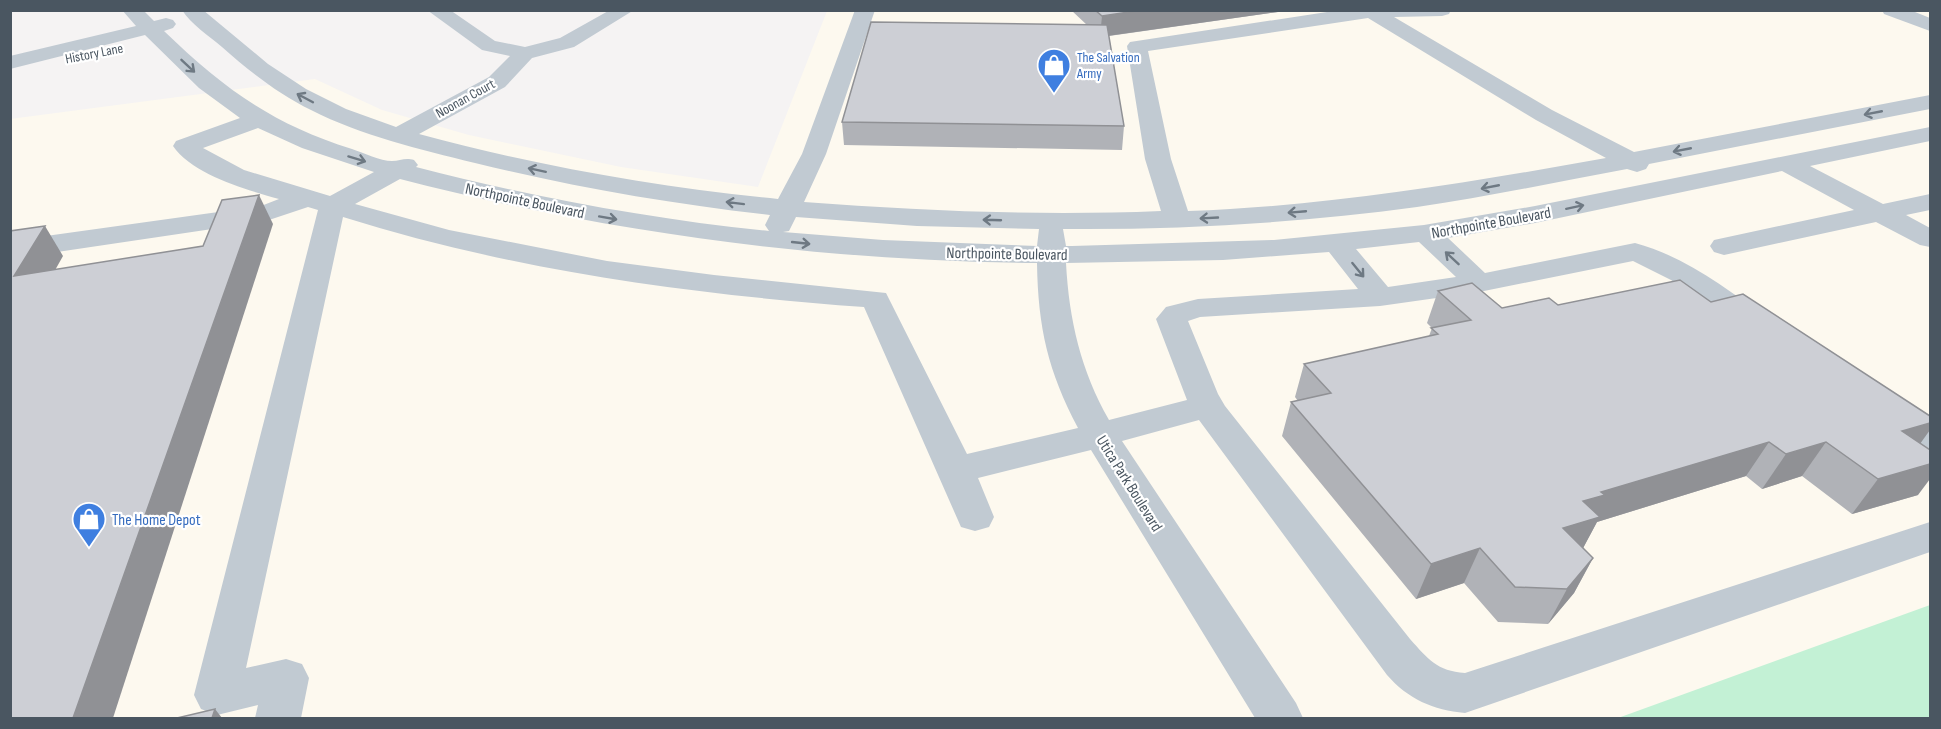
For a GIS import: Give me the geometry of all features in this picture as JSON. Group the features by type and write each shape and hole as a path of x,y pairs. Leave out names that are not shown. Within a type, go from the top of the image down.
{"street":[{"path":"436,10 489,46 525,53 567,43 625,10"},
{"path":"770,240 789,208 814,154 865,10"},
{"path":"1177,220 1158,159 1137,46 1372,12 1442,10"},
{"path":"1891,10 1930,25"},
{"path":"1372,12 1544,115 1630,160 1642,168 1653,180 1653,186 1646,192"},
{"name":"Northpointe Boulevard","path":"198,16 257,68 292,92 336,114 399,135 615,186 698,198 895,217 1051,221 1177,220 1313,211 1416,199 1930,102"},
{"name":"History Lane","path":"19,61 45,61 86,56 147,26 178,22 198,16"},
{"name":"Northpointe Boulevard","path":"147,26 214,90 259,119 320,147 395,170 571,211 718,234 918,251 1051,254 1198,251 1336,243 1426,233 1517,218 1930,134"},
{"name":"Noonan Court","path":"399,135 497,81 525,53"},
{"path":"259,119 185,146 196,155 225,170 263,186 448,238 682,280 875,299 956,470 975,517"},
{"path":"10,250 266,213 319,202 395,170 438,146"},
{"path":"1785,164 1930,239"},
{"path":"278,718 286,678 218,695 319,202"},
{"path":"1724,246 1883,214 1930,202"},
{"name":"Utica Park Boulevard","path":"1051,221 1056,317 1063,354 1074,384 1099,434 1280,718"},
{"path":"1426,233 1479,283"},
{"path":"682,280 718,234"},
{"path":"1336,243 1380,297"},
{"path":"1783,342 1666,264 1649,255 1635,252 1479,283 1380,297 1198,308 1177,314 1172,319 1201,394 1208,406 1394,652 1418,678 1443,692 1465,693 1930,537"},
{"path":"1862,394 1930,439"},
{"path":"956,470 1208,406"}],"shaded area":[{"path":"827,11 1930,11 1930,606 1624,718 11,718 10,119 315,79 382,110 469,135 621,167 758,187"}],"green space":[{"path":"1930,605 1930,718 1618,718"}],"building":[{"path":"1095,10 1142,10 1102,16"},
{"path":"871,22 1107,25 1124,126 842,122"},
{"name":"The Home Depot","path":"259,195 73,718 10,718 10,231 45,226 14,276 203,246 222,200"},
{"path":"1680,280 1711,302 1743,294 1930,416 1930,423 1902,431 1930,450 1930,464 1878,479 1826,442 1786,454 1769,442 1601,492 1605,495 1583,501 1600,517 1563,528 1593,558 1567,589 1515,587 1480,548 1431,564 1291,402 1331,393 1304,364 1438,334 1431,328 1471,320 1438,291 1472,283 1502,308 1549,298 1558,305"},
{"path":"215,709 212,718 177,718"}],"place":[{"name":"The Salvation Army","path":"1054,94"},
{"name":"The Home Depot","path":"89,548"}]}
